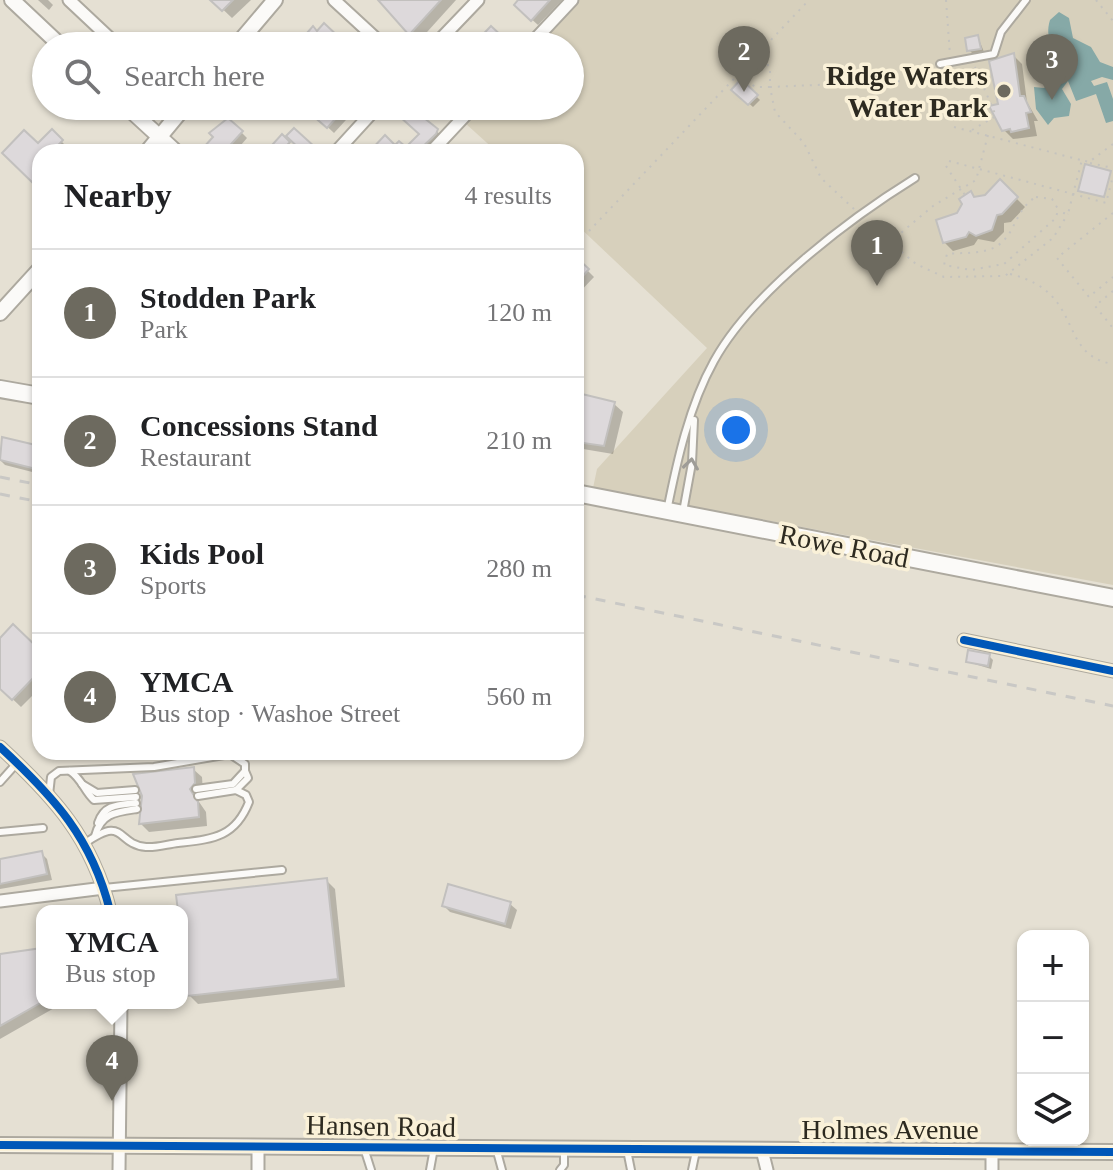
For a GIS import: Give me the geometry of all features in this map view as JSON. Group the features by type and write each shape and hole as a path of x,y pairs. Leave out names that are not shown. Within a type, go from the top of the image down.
{"main road":[{"path":"0,389 32,395"},
{"name":"Rowe Road","path":"584,495 1113,598"}],"street":[{"path":"12,0 46,32"},
{"path":"248,32 275,0"},
{"path":"334,0 369,32"},
{"path":"447,32 478,0"},
{"path":"542,32 572,0"},
{"path":"71,1 103,32"},
{"path":"141,120 167,144"},
{"path":"154,144 173,120"},
{"path":"343,144 365,120"},
{"path":"438,144 460,120"},
{"path":"0,313 32,278"},
{"path":"964,640 1113,671"},
{"path":"0,747 89,840 108,905"},
{"path":"0,901 104,888"},
{"path":"119,1170 121,1009"},
{"name":"Hansen Road","path":"0,1145 762,1150"},
{"path":"258,1146 258,1170"},
{"path":"762,1150 767,1170"},
{"name":"Holmes Avenue","path":"762,1150 1113,1152"},
{"path":"992,1152 992,1170"}],"lane":[{"path":"940,64 994,54 1001,32 1026,0"},
{"path":"674,513 678,457 706,377 726,341 776,286 839,231 915,178"},
{"path":"674,513 692,463 695,412"},
{"path":"49,795 51,777 59,771 154,767 195,760"},
{"path":"197,792 237,787 248,778 245,764 239,760"},
{"path":"0,782 17,763"},
{"path":"69,771 97,793 136,800 109,806 101,813 89,840"},
{"path":"89,840 117,830 147,847 216,839 237,825 249,802 237,787"},
{"path":"0,832 43,828"},
{"path":"104,888 282,870"},
{"path":"364,1148 371,1170"},
{"path":"430,1170 434,1148"},
{"path":"496,1148 502,1170"},
{"path":"560,1170 564,1165 564,1149"},
{"path":"627,1150 631,1170"},
{"path":"692,1170 696,1151"}],"path":[{"path":"589,231 809,0"},
{"path":"740,73 755,87 952,79 946,0"},
{"path":"1096,0 1113,21"},
{"path":"757,55 770,67 775,112 804,143 821,178 854,210"},
{"path":"970,131 996,116 972,58"},
{"path":"954,127 1113,168"},
{"path":"890,242 933,206 976,180 988,135"},
{"path":"1089,162 1111,145 1113,151"},
{"path":"866,221 916,264 944,277 994,278 1009,274 1053,238 1068,214 1082,160"},
{"path":"949,161 1106,203 1113,176"},
{"path":"946,166 965,195"},
{"path":"1058,212 1053,223 1004,264 971,270 944,265 947,254 980,252 998,245 1008,234 1019,210 1036,197 1049,197 1058,212 1068,214"},
{"path":"1113,213 1057,258 1089,297 1113,277"},
{"path":"1009,274 1029,279 1051,292 1064,308 1083,350 1091,357 1113,364"},
{"path":"1113,291 1095,306 1113,328"}],"shaded area":[{"path":"579,0 1113,0 1113,585 593,488 597,469 707,348 584,232 584,144 488,144 465,123 468,120 584,120 584,32 549,32"}],"water":[{"path":"1059,12 1069,18 1073,38 1091,47 1100,62 1113,67 1113,80 1102,77 1091,81 1094,86 1107,82 1113,99 1113,121 1106,123 1096,94 1076,101 1068,81 1062,89 1071,104 1069,116 1054,118 1048,125 1036,109 1034,87 1044,88 1062,72 1074,68 1070,57 1059,51 1049,38 1050,20"}],"building":[{"path":"210,0 233,0 222,11"},
{"path":"378,0 441,0 412,32 406,32"},
{"path":"518,0 550,0 531,21 514,5"},
{"path":"324,23 334,32 308,32 313,26 317,31"},
{"path":"978,35 981,49 967,51 965,38"},
{"name":"Ridge Waters Water Park","path":"1014,53 1020,96 1024,96 1031,112 1026,113 1029,128 1011,132 1010,129 1002,131 989,106 998,104 989,61"},
{"path":"741,79 758,95 748,105 731,90"},
{"path":"225,120 230,120 243,131 231,144 207,144 213,137 209,133"},
{"path":"318,120 334,120 327,128"},
{"path":"403,120 427,120 438,129 425,144 409,144 419,134"},
{"path":"294,128 312,144 294,144 286,136"},
{"path":"52,129 63,140 59,144 32,144 32,182 2,153 24,130 38,143"},
{"path":"282,134 290,142 288,144 273,144"},
{"path":"385,135 394,144 377,144"},
{"path":"1085,164 1111,171 1104,197 1078,191"},
{"path":"1000,179 1018,197 1002,214 997,215 992,230 976,236 969,232 966,237 943,243 936,220 957,213 962,204 959,199 971,191 974,197 985,195"},
{"path":"584,394 615,402 604,446 584,443"},
{"path":"2,437 32,444 32,468 0,460"},
{"path":"13,624 32,642 32,679 12,700 0,689 0,638"},
{"path":"968,650 990,654 988,666 966,662"},
{"path":"194,767 195,783 190,789 198,802 199,817 139,824 142,796 133,774"},
{"path":"42,851 47,874 0,884 0,859"},
{"path":"327,878 338,979 188,996 188,905 177,905 176,895"},
{"path":"448,884 511,902 505,924 442,906"},
{"path":"36,949 36,1005 0,1026 0,954"}],"railway":[{"path":"0,477 32,483"},
{"path":"0,494 32,500"},
{"path":"584,597 1113,706"}],"cycle path":[{"path":"964,640 1113,671"},
{"path":"0,747 54,802 82,840 108,905"},
{"path":"0,1145 1113,1152"}],"place":[{"name":"Ridge Waters Water Park","path":"1004,91"},
{"name":"Concessions Stand","path":"744,92"},
{"name":"Kids Pool","path":"1052,100"},
{"name":"Stodden Park","path":"877,286"},
{"name":"YMCA","path":"112,1101"}]}
